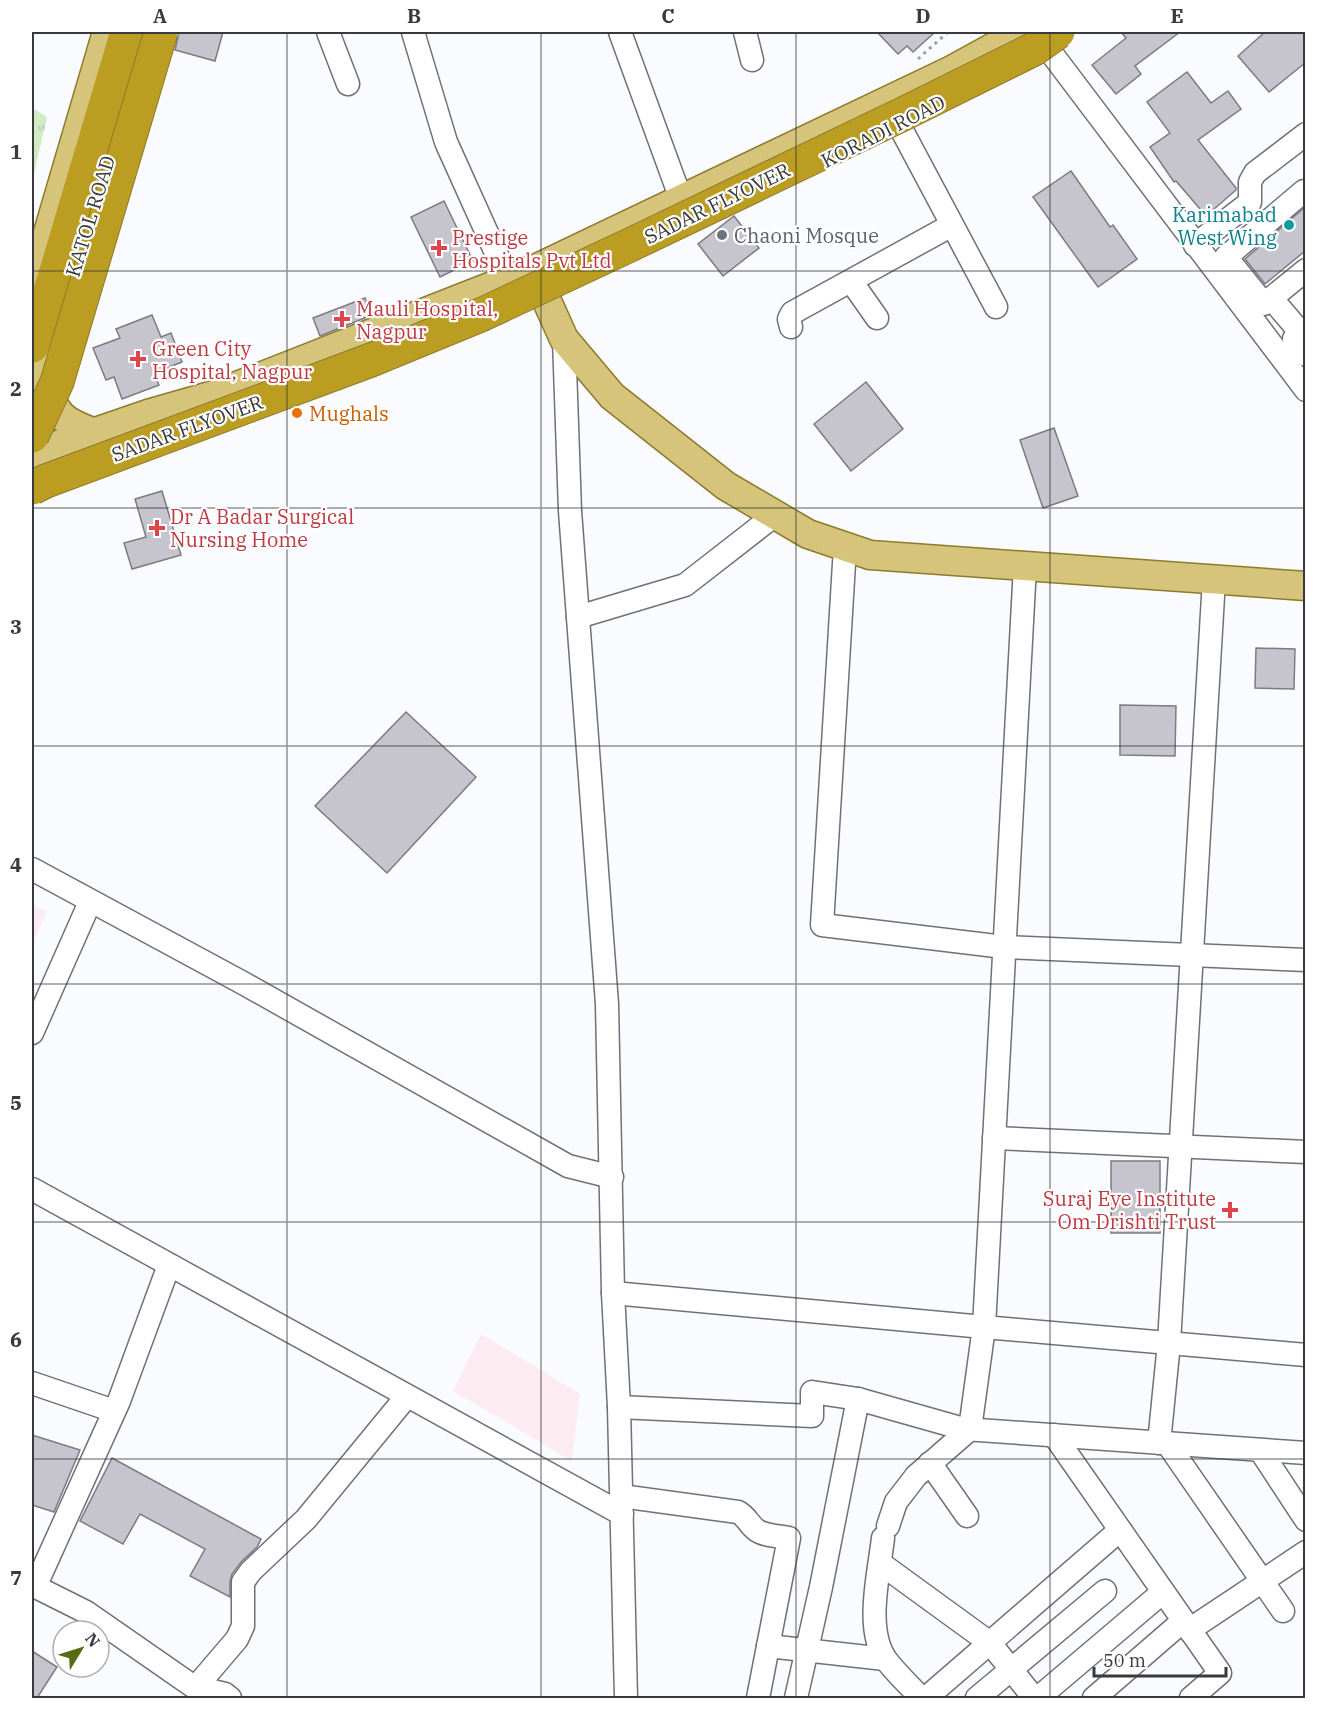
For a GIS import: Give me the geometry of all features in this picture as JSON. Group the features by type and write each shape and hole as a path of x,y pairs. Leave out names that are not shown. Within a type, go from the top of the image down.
{"highway":[{"path":"32,346 127,32"},
{"path":"32,436 57,382 161,32"},
{"name":"SADAR FLYOVER","path":"32,478 332,366 467,312 613,245 1020,48 1049,38"},
{"name":"SADAR FLYOVER","path":"32,489 56,477 371,360 483,314 901,115 1034,49 1049,38"}],"main road":[{"name":"KATOL ROAD","path":"32,286 107,32"},
{"name":"KATOL ROAD","path":"36,389 147,32"},
{"name":"KORADI ROAD","path":"32,454 214,395 520,275 681,201 950,71 1021,32"},
{"name":"KORADI ROAD","path":"32,489 89,471 374,369 532,304 692,227 898,123 1049,38 1076,32"},
{"path":"520,275 532,304 612,396 726,486 808,534 870,555 1305,586"},
{"path":"36,389 72,425 95,433"}],"street":[{"path":"328,32 348,84"},
{"path":"412,32 446,142 520,275"},
{"path":"620,32 692,227"},
{"path":"745,32 752,60"},
{"path":"1049,38 1196,245 1305,390"},
{"path":"898,123 996,307"},
{"path":"1196,245 1250,202 1250,182 1255,173 1305,134"},
{"path":"1301,339 1226,257 1304,191"},
{"path":"791,327 789,319 792,313 952,225"},
{"path":"1268,301 1305,270"},
{"path":"851,281 877,318"},
{"path":"1266,338 1268,301"},
{"path":"1266,338 1301,339"},
{"path":"564,339 570,511 607,1004 613,1293 619,1407 627,1698"},
{"path":"578,617 685,585 775,515"},
{"path":"844,547 822,925 1005,947 1305,960"},
{"path":"921,1698 885,1659 874,1633 880,1563 885,1532 896,1502 916,1476 970,1429 984,1327 1025,566"},
{"path":"1214,579 1163,1443 1283,1611"},
{"path":"32,869 243,983 568,1166 612,1177"},
{"path":"32,1034 90,902"},
{"path":"994,1138 1305,1152"},
{"path":"32,1190 407,1396 621,1505 738,1512 744,1515 756,1530 789,1538 758,1698"},
{"path":"169,1265 114,1411 33,1586 86,1612 203,1693 225,1694 230,1698"},
{"path":"613,1293 1305,1355"},
{"path":"32,1383 114,1411"},
{"path":"619,1407 812,1416 812,1392 858,1399 970,1429 1305,1453"},
{"path":"203,1693 243,1626 243,1582 251,1571 306,1519 407,1396"},
{"path":"796,1698 858,1399"},
{"path":"1054,1435 1220,1673 1191,1698"},
{"path":"1260,1450 1305,1520"},
{"path":"930,1463 967,1516"},
{"path":"926,1698 1120,1530"},
{"path":"1187,1626 1192,1628 1305,1552"},
{"path":"880,1563 990,1643 1036,1698 1163,1592"},
{"path":"977,1698 1105,1591"},
{"path":"1094,1698 1187,1626"},
{"path":"768,1646 885,1659"}],"path":[{"path":"918,58 948,32"}],"shaded area":[{"path":"32,904 47,912 32,944"},
{"path":"481,1334 580,1394 572,1461 453,1391"}],"green space":[{"path":"32,108 47,117 32,182"}],"building":[{"path":"179,32 223,32 215,61 175,50"},
{"path":"877,32 935,32 913,52 907,46 898,54"},
{"path":"1121,32 1180,32 1135,66 1141,74 1116,94 1092,65 1126,38"},
{"path":"1265,32 1305,32 1305,63 1269,92 1238,56"},
{"path":"1187,72 1211,103 1228,91 1241,109 1198,140 1236,188 1206,216 1176,181 1174,182 1150,147 1170,133 1147,102"},
{"path":"1071,171 1110,227 1113,225 1137,259 1098,287 1033,197"},
{"path":"444,201 473,261 440,277 411,217"},
{"name":"Karimabad West Wing","path":"1305,207 1305,251 1265,284 1245,259"},
{"path":"734,216 759,248 723,276 698,244"},
{"path":"365,298 372,315 320,336 313,318"},
{"path":"152,315 161,337 171,333 182,362 154,373 159,385 122,399 114,377 106,380 93,348 120,338 116,329"},
{"path":"866,382 903,429 851,471 814,424"},
{"path":"1054,428 1078,496 1043,508 1020,440"},
{"path":"162,491 181,555 132,569 124,543 146,537 135,499"},
{"path":"1256,648 1295,649 1294,689 1255,688"},
{"path":"1120,705 1176,706 1175,756 1120,755"},
{"path":"406,712 476,777 387,873 315,806"},
{"path":"1111,1161 1160,1161 1160,1233 1111,1233"},
{"path":"32,1435 80,1450 54,1512 32,1505"},
{"path":"112,1458 261,1539 257,1547 232,1574 230,1597 190,1576 205,1549 140,1514 123,1544 80,1521"},
{"path":"32,1651 51,1663 51,1676 37,1698 32,1698"}],"place":[{"name":"Karimabad West Wing","path":"1289,225"},
{"name":"Chaoni Mosque","path":"722,235"},
{"name":"Prestige Hospitals Pvt Ltd","path":"439,248"},
{"name":"Mauli Hospital, Nagpur","path":"342,319"},
{"name":"Green City Hospital, Nagpur","path":"138,359"},
{"name":"Mughals","path":"297,413"},
{"name":"Dr A Badar Surgical Nursing Home","path":"157,528"},
{"name":"Suraj Eye Institute Om Drishti Trust","path":"1230,1210"}]}
